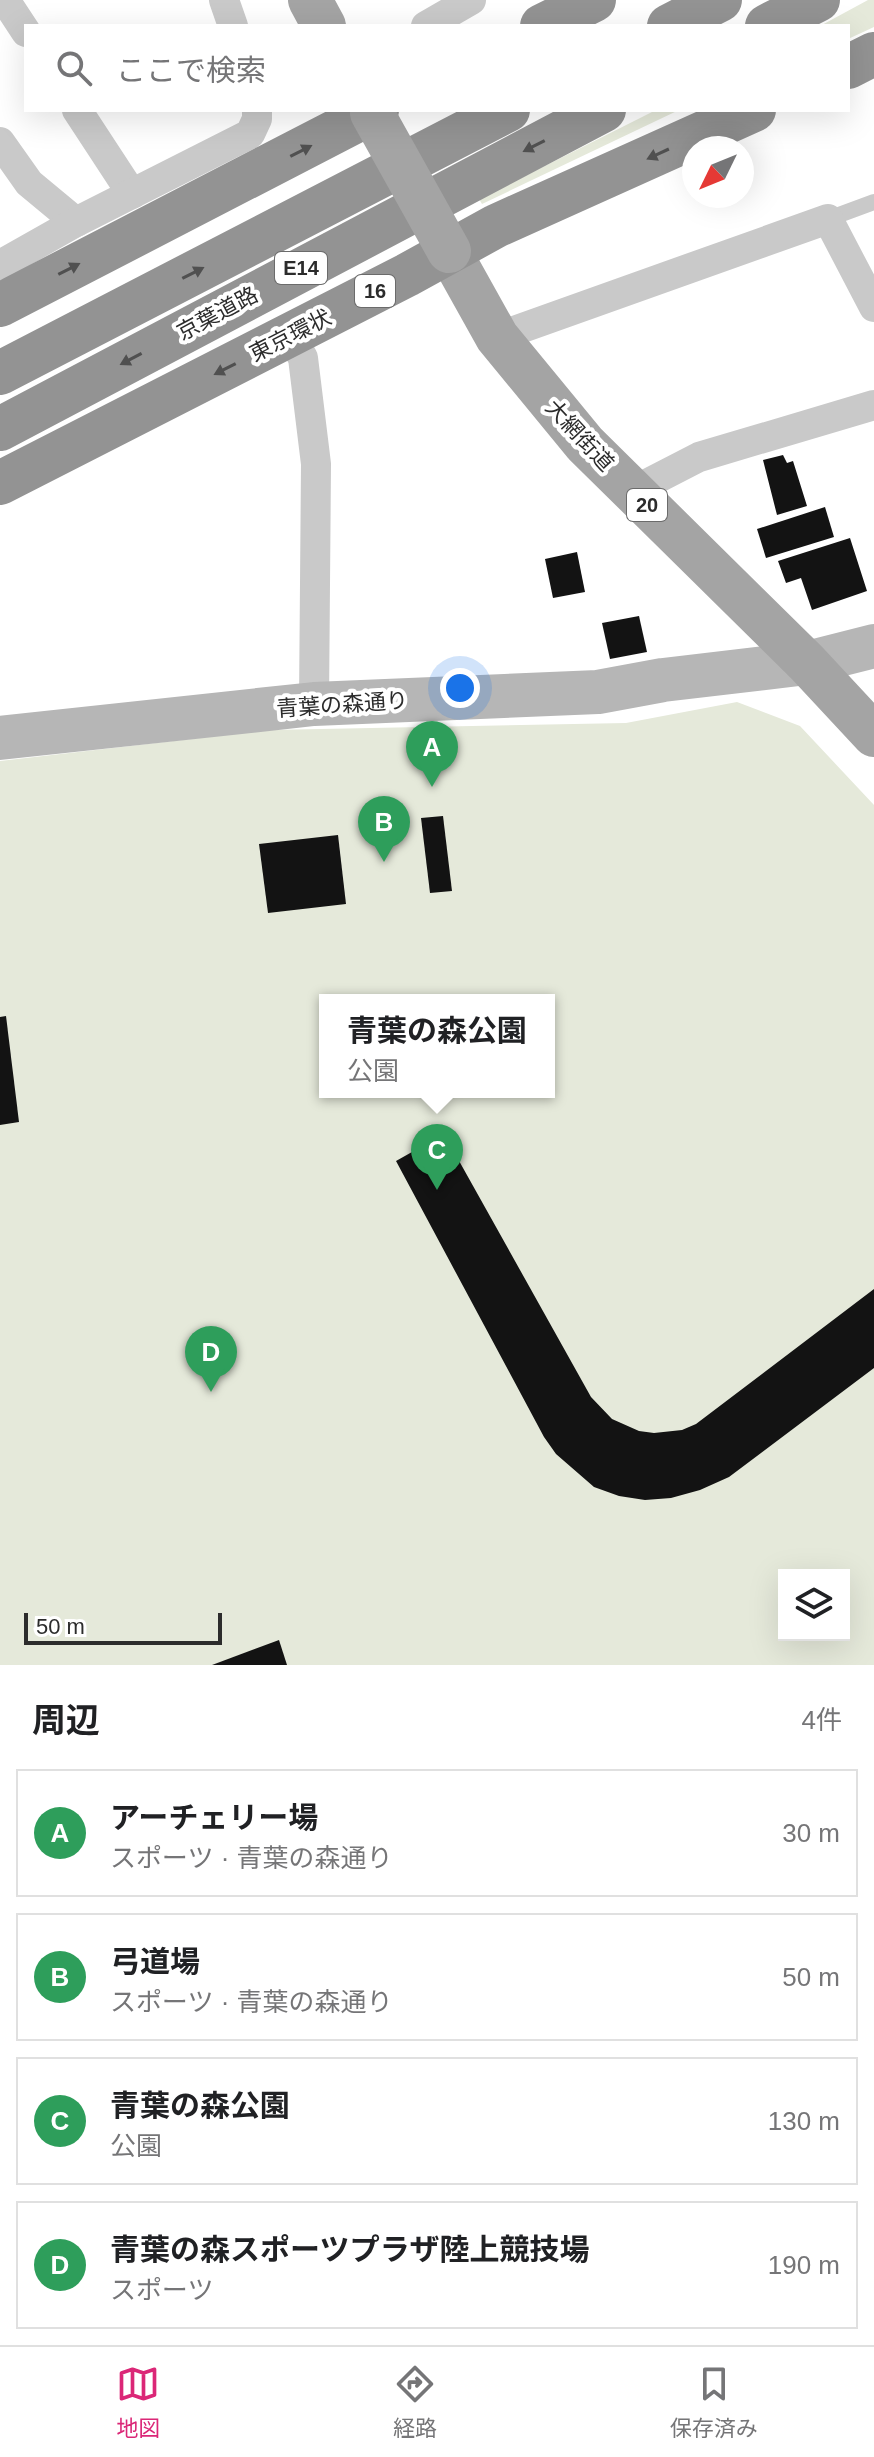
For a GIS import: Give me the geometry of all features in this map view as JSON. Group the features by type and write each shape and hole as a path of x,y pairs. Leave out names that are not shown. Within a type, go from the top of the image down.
{"highway":[{"path":"546,24 594,0"},
{"path":"673,24 720,0"},
{"path":"771,24 818,0"},
{"path":"850,66 874,54"},
{"path":"0,305 371,112"},
{"name":"E14","path":"0,373 504,112"},
{"name":"京葉道路","path":"0,429 600,112"},
{"name":"東京環状","path":"0,483 496,226 750,112"}],"main road":[{"path":"310,0 323,24"},
{"name":"20","path":"374,112 449,251"},
{"name":"大網街道","path":"449,251 497,337 585,444 807,663 874,735"}],"street":[{"path":"5,0 24,29"},
{"path":"224,0 232,24"},
{"path":"429,24 471,0"},
{"path":"78,112 132,194"},
{"path":"0,265 76,222 250,134 257,112"},
{"path":"0,142 29,183 76,222"},
{"path":"497,337 828,219 874,307"},
{"path":"290,335 303,358 316,464 314,704"},
{"path":"633,491 699,457 874,405"},
{"name":"青葉の森通り","path":"0,738 314,704 598,692 663,680 807,663 874,646"}],"lane":[{"path":"828,219 874,202"}],"shaded area":[{"path":"868,0 874,0 874,27 850,38 850,24 824,24"},
{"path":"652,112 675,112 482,204 479,199"},
{"path":"737,702 800,726 874,805 874,1665 0,1665 0,761 270,730 626,723"}],"building":[{"path":"783,455 787,463 793,461 807,506 777,515 763,460"},
{"path":"825,507 834,537 766,558 757,529"},
{"path":"850,538 867,591 812,610 801,578 786,583 778,561"},
{"path":"577,552 585,592 553,598 545,559"},
{"path":"639,616 647,652 610,659 602,623"},
{"path":"443,816 452,891 430,893 421,818"},
{"path":"338,835 346,904 268,913 259,844"},
{"path":"6,1016 19,1122 0,1125 0,1017"},
{"path":"444,1134 591,1397 612,1419 639,1431 654,1433 682,1430 696,1424 874,1289 874,1368 729,1477 700,1490 671,1498 645,1500 619,1496 594,1487 556,1454 544,1437 396,1161"},
{"path":"279,1640 287,1665 212,1665"}],"place":[{"name":"アーチェリー場","path":"432,787"},
{"name":"弓道場","path":"384,862"},
{"name":"青葉の森公園","path":"437,1190"},
{"name":"青葉の森スポーツプラザ陸上競技場","path":"211,1392"}]}
